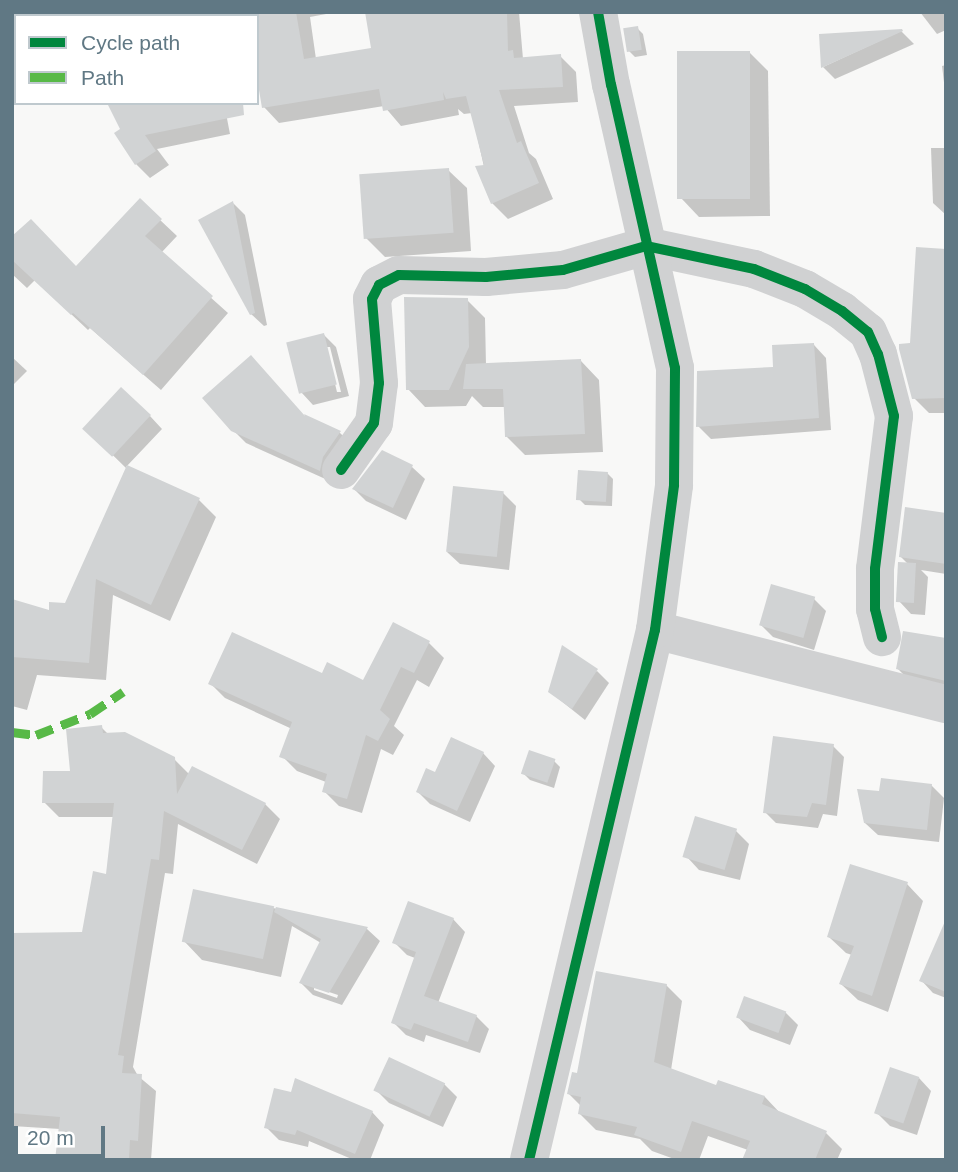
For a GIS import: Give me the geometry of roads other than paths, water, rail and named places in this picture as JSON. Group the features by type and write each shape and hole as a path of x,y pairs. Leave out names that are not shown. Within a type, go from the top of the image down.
{"street":[{"path":"529,1160 655,630 674,485 677,426 675,368 646,246 598,12"},
{"path":"341,470 374,423 379,383 372,299 379,285 399,275 486,277 563,270 646,246 754,269 805,289 842,311 868,332 878,354 894,416 875,569 875,609 882,637"},
{"path":"655,630 946,704"}]}
